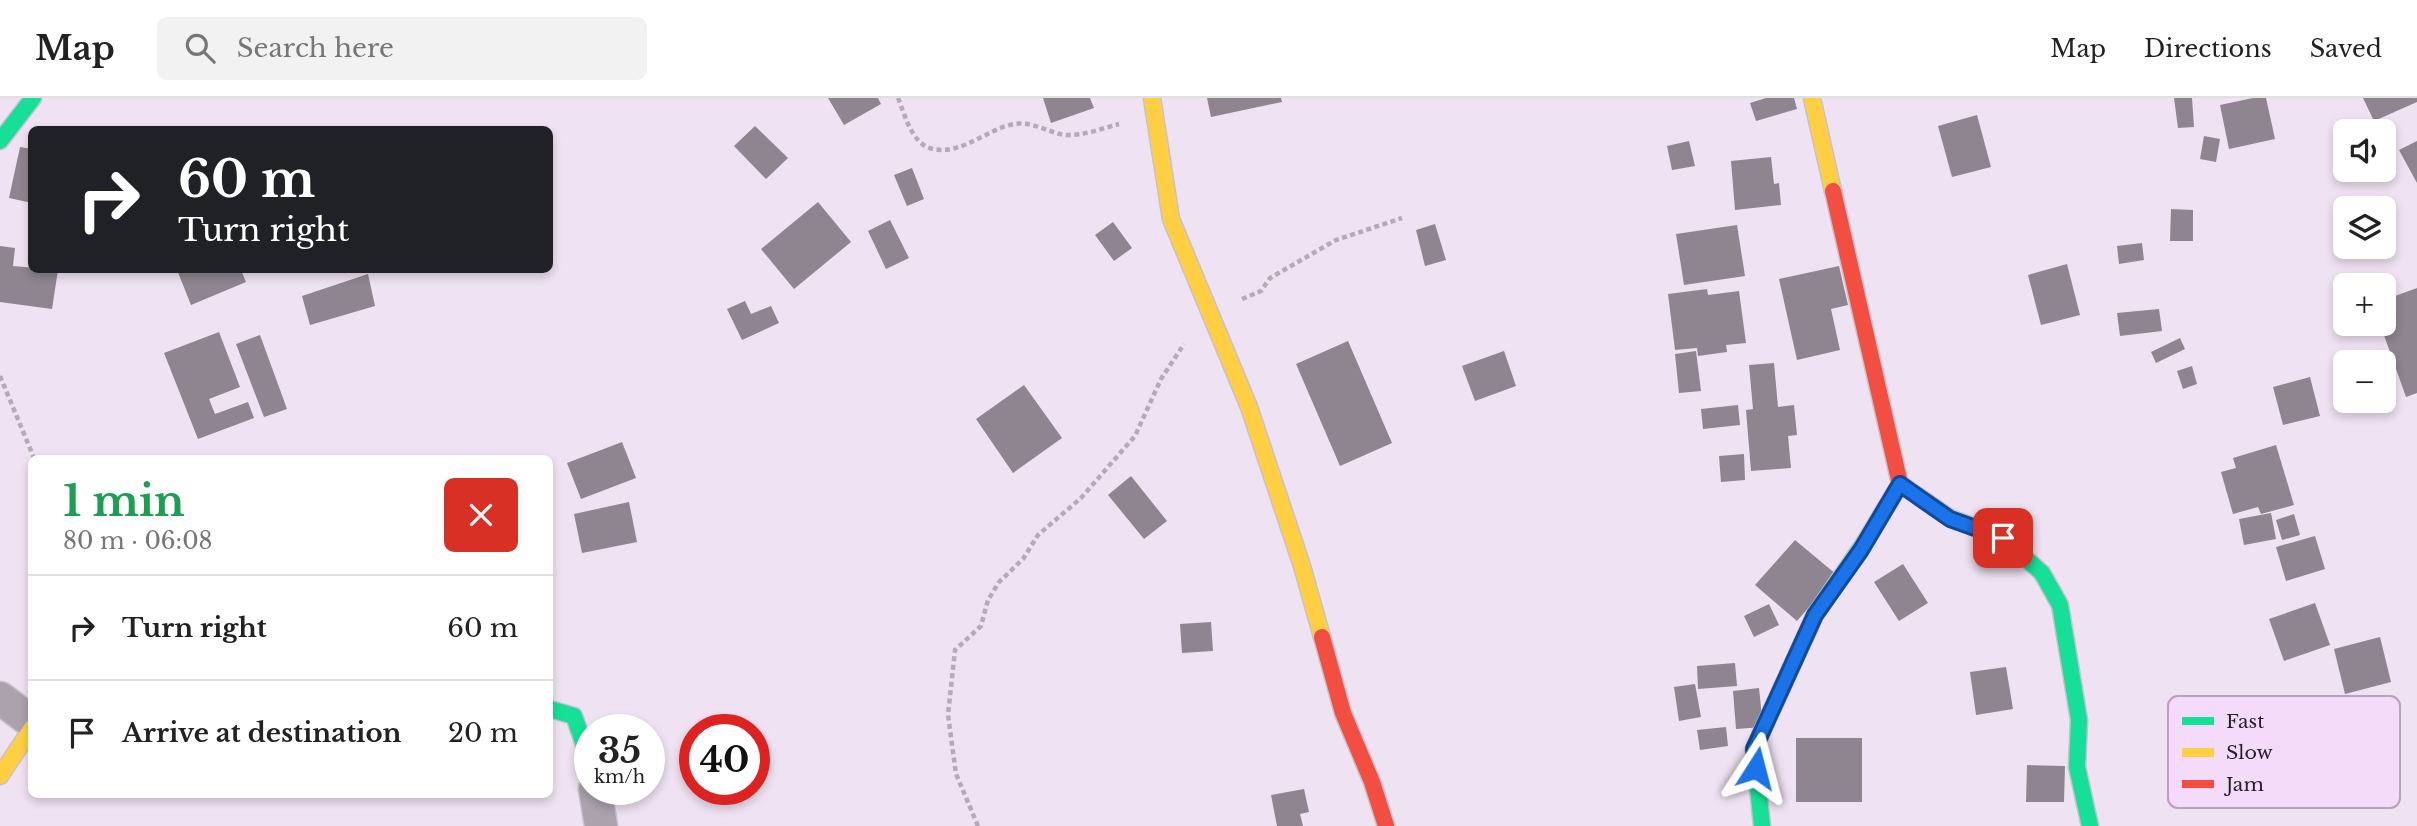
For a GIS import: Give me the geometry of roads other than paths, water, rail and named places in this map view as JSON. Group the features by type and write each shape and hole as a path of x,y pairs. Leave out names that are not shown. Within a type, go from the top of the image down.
{"street":[{"path":"0,141 33,98"},
{"path":"1812,98 1900,484 1950,519 2003,538 2042,573 2060,605 2066,627 2079,720 2077,767 2090,826"},
{"path":"1153,101 1171,219 1212,313 1253,420 1302,565 1343,713 1372,782 1385,826"},
{"path":"1762,826 1754,749 1815,615 1861,550 1900,484"},
{"path":"0,698 28,719"},
{"path":"553,710 574,716"},
{"path":"0,776 28,734"},
{"path":"598,805 601,826"}]}
